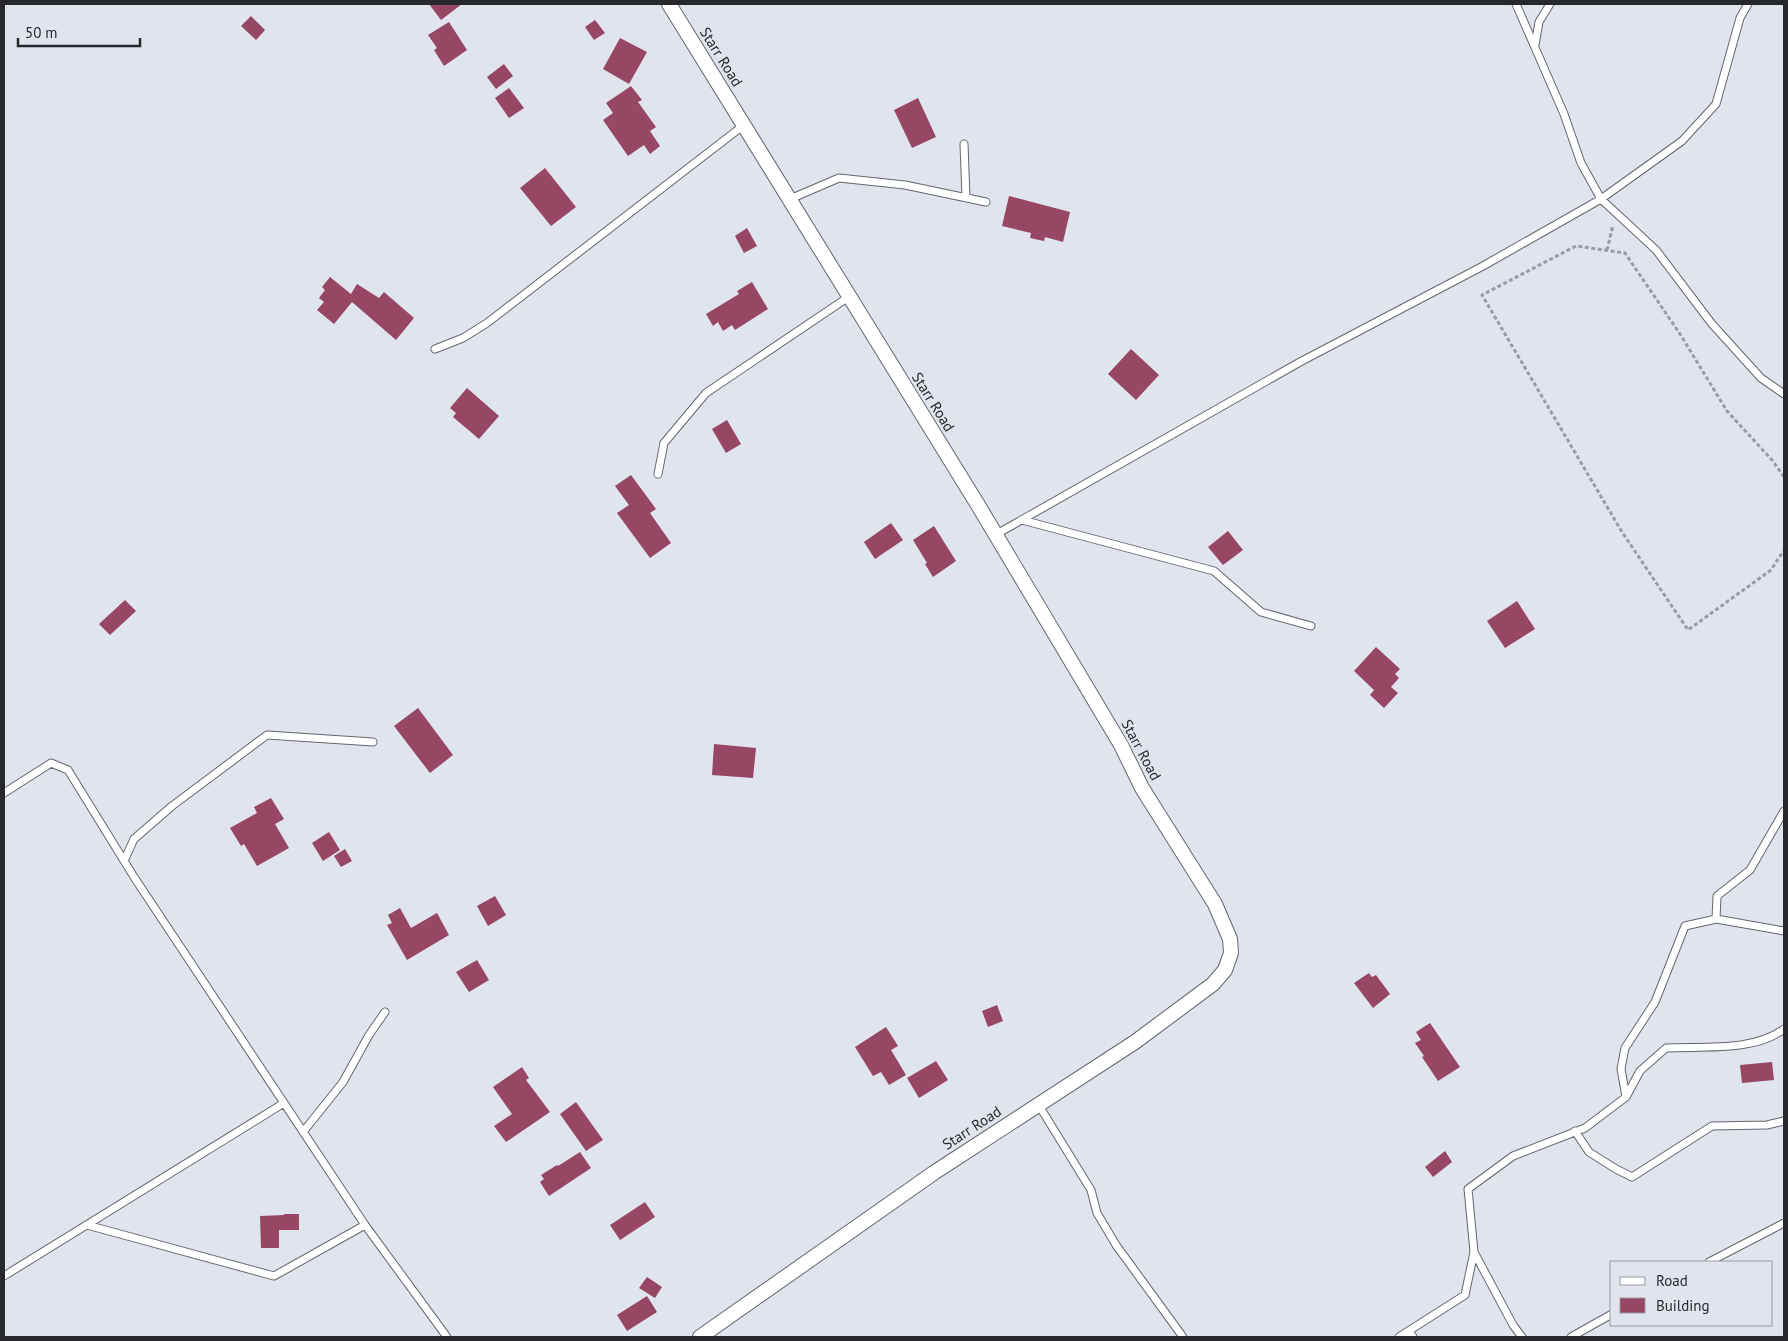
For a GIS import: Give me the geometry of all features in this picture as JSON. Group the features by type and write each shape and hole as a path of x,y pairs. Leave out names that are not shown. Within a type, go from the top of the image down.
{"street":[{"name":"Starr Road","path":"669,4 995,535 1120,745 1142,788 1215,904 1230,939 1231,953 1225,970 1212,984 1134,1042 935,1172 700,1337"}],"lane":[{"path":"1516,4 1564,114 1581,163 1601,199 1656,250 1712,324 1762,378 1784,394"},
{"path":"1535,45 1539,22 1550,4"},
{"path":"995,535 1300,362 1483,266 1601,199 1682,141 1716,104 1740,18 1748,4"},
{"path":"435,350 463,338 487,323 744,125"},
{"path":"964,144 966,198"},
{"path":"790,199 839,178 905,185 986,202"},
{"path":"658,474 664,443 706,393 850,296"},
{"path":"1022,520 1214,571 1261,612 1311,626"},
{"path":"124,861 134,839 172,806 267,735 373,742"},
{"path":"4,793 51,763 68,770 124,861 365,1225 447,1337"},
{"path":"1716,919 1717,896 1750,870 1784,811"},
{"path":"1626,1097 1621,1069 1624,1048 1655,1002 1685,926 1716,919 1784,931"},
{"path":"303,1132 343,1082 369,1035 386,1012"},
{"path":"1399,1337 1411,1334 1465,1295 1474,1252 1468,1189 1513,1156 1585,1128 1626,1097 1640,1071 1666,1048 1750,1045 1773,1037 1784,1029"},
{"path":"4,1276 284,1103"},
{"path":"1038,1104 1091,1190 1097,1212 1116,1245 1183,1337"},
{"path":"1575,1131 1589,1152 1616,1169 1632,1176 1712,1126 1766,1125 1784,1122"},
{"path":"1711,1261 1784,1223"},
{"path":"87,1225 274,1276 365,1225"},
{"path":"1474,1252 1513,1325 1522,1337"},
{"path":"1571,1337 1610,1315"}],"path":[{"path":"1607,250 1616,212"},
{"path":"1784,477 1772,460 1727,411 1680,334 1625,253 1576,246 1482,295 1622,532 1688,630 1771,570 1784,550"}],"building":[{"path":"429,4 462,4 441,20"},
{"path":"251,16 265,30 256,40 241,26"},
{"path":"595,20 605,33 594,40 585,27"},
{"path":"449,22 467,50 444,66 434,50 437,48 428,35"},
{"path":"620,38 647,52 629,84 603,69"},
{"path":"504,64 513,76 496,89 487,77"},
{"path":"631,86 642,100 638,102 656,127 650,131 660,146 650,154 644,145 628,156 603,120 613,113 606,103"},
{"path":"509,88 524,108 509,118 495,98"},
{"path":"918,98 936,137 912,148 894,110"},
{"path":"545,168 576,207 551,226 520,188"},
{"path":"1009,196 1070,212 1063,242 1045,237 1044,241 1030,238 1031,233 1002,226"},
{"path":"747,228 757,246 744,253 735,236"},
{"path":"330,277 351,294 357,284 379,298 384,292 414,318 396,340 352,302 334,324 317,310 324,302 319,298 325,290 322,287"},
{"path":"752,282 768,309 735,330 732,325 723,331 718,322 713,326 706,314 739,294 737,291"},
{"path":"1131,349 1159,375 1136,400 1108,374"},
{"path":"467,388 499,416 479,439 453,417 456,413 450,408"},
{"path":"727,420 741,444 726,453 712,429"},
{"path":"631,475 656,509 650,513 671,543 650,558 617,513 629,505 615,486"},
{"path":"891,523 903,540 875,559 864,542"},
{"path":"934,526 956,561 933,577 913,540"},
{"path":"1228,531 1243,550 1223,565 1208,547"},
{"path":"125,600 136,611 110,635 99,624"},
{"path":"1517,601 1535,629 1505,648 1487,621"},
{"path":"1376,647 1400,669 1395,674 1399,678 1391,687 1398,693 1384,708 1370,695 1374,690 1354,671"},
{"path":"418,708 453,755 430,773 394,726"},
{"path":"714,744 756,748 753,778 712,775"},
{"path":"271,798 284,819 275,824 289,848 257,866 244,844 241,846 230,828 257,813 254,807"},
{"path":"329,832 340,850 323,861 312,843"},
{"path":"345,849 352,861 341,867 334,856"},
{"path":"495,896 506,915 488,926 477,906"},
{"path":"400,908 411,928 437,913 449,935 407,960 387,925 392,923 388,915"},
{"path":"477,960 489,980 469,992 456,972"},
{"path":"1369,973 1372,977 1376,975 1390,994 1373,1008 1354,983"},
{"path":"997,1005 1003,1021 988,1027 982,1011"},
{"path":"1430,1023 1460,1067 1438,1081 1415,1043 1421,1040 1416,1032"},
{"path":"886,1027 898,1046 891,1050 906,1075 889,1085 881,1072 873,1076 855,1047"},
{"path":"936,1061 948,1080 919,1098 907,1078"},
{"path":"1772,1062 1774,1080 1742,1083 1740,1065"},
{"path":"522,1067 529,1078 526,1080 550,1112 506,1142 494,1126 512,1114 493,1087"},
{"path":"576,1102 603,1140 586,1151 560,1114"},
{"path":"1445,1151 1452,1162 1433,1177 1425,1167"},
{"path":"580,1152 591,1168 549,1196 540,1182 544,1179 541,1175"},
{"path":"645,1202 655,1217 620,1240 610,1225"},
{"path":"299,1214 299,1230 279,1230 279,1248 261,1248 260,1216"},
{"path":"647,1277 662,1287 655,1298 639,1288"},
{"path":"647,1296 657,1312 627,1331 617,1315"}]}
